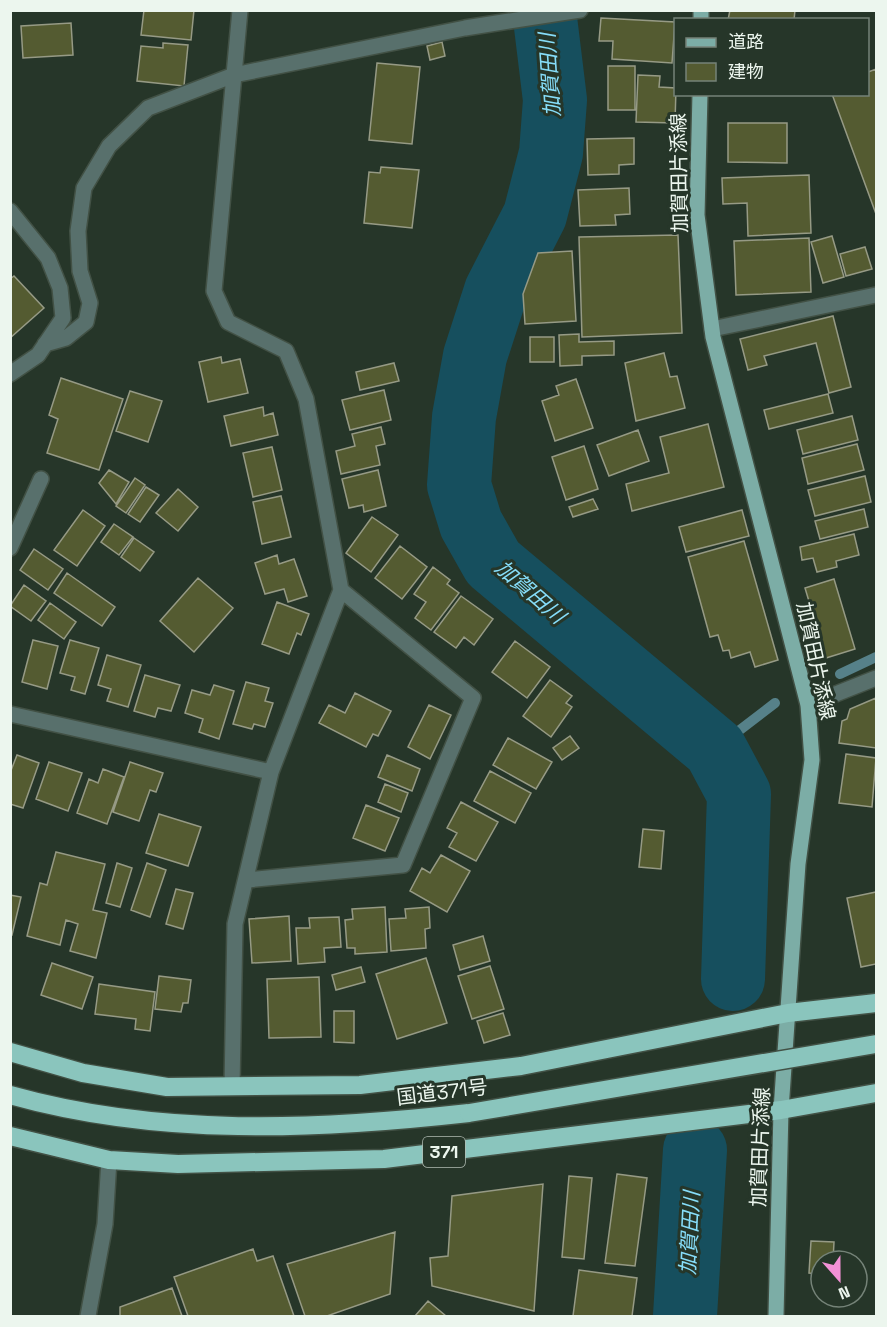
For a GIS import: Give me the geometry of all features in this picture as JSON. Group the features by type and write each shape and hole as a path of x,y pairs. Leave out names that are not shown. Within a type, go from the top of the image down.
{"highway":[{"path":"10,1052 83,1073 167,1087 360,1085 521,1066 788,1013 876,1004"},
{"name":"国道371号","path":"10,1095 54,1107 194,1125 279,1128 469,1113 876,1044"},
{"name":"371","path":"10,1136 109,1160 178,1164 384,1159 781,1110 876,1093"}],"main road":[{"name":"加賀田片添線","path":"700,96 697,215 712,329 808,705 812,760 798,864 781,1110 776,1317"}],"street":[{"path":"232,1087 235,924 271,772 341,590 306,399 286,351 228,322 214,291 240,10"},
{"path":"45,344 66,338 86,322 90,303 80,271 78,231 84,188 109,146 148,108 234,75 501,22 580,10"},
{"path":"10,211 48,258 60,288 63,318 38,355 10,374"},
{"path":"712,329 876,295"},
{"path":"10,548 41,479"},
{"path":"247,880 403,865 473,698 341,590"},
{"path":"808,705 876,678"},
{"path":"10,714 271,772"},
{"path":"88,1317 105,1224 109,1160"}],"building":[{"path":"144,10 194,10 191,40 141,35"},
{"path":"730,10 795,10 794,18 728,18"},
{"path":"601,18 674,22 672,63 612,59 613,41 599,41"},
{"path":"71,23 73,55 23,58 21,26"},
{"path":"442,42 445,56 430,60 427,46"},
{"path":"163,43 188,45 184,86 137,81 141,46 163,48"},
{"path":"377,63 420,67 412,144 369,140"},
{"path":"608,66 635,66 635,110 608,110"},
{"path":"876,69 876,214 833,96 869,96 869,72"},
{"path":"638,75 660,76 659,87 674,88 675,123 636,122"},
{"path":"728,123 787,123 787,163 728,162"},
{"path":"634,138 634,164 619,165 619,174 588,175 587,139"},
{"path":"381,167 419,170 412,228 364,223 369,172 380,173"},
{"path":"809,175 811,233 748,236 747,203 723,204 722,178"},
{"path":"629,188 630,214 615,215 616,225 580,226 578,190"},
{"path":"678,235 682,333 582,337 579,237"},
{"path":"832,236 844,277 823,283 811,242"},
{"path":"809,238 811,292 736,295 734,241"},
{"path":"865,247 872,269 846,276 840,254"},
{"path":"572,251 576,321 525,324 523,294 538,253"},
{"path":"14,276 44,308 10,338 10,279"},
{"path":"833,316 851,387 829,393 816,343 764,356 767,365 748,370 740,339"},
{"path":"579,334 579,342 614,341 614,355 582,356 582,365 560,366 559,335"},
{"path":"530,337 554,337 554,362 530,362"},
{"path":"664,353 670,377 677,376 685,408 636,421 625,363"},
{"path":"221,357 222,363 240,359 248,393 208,402 199,362"},
{"path":"394,363 399,381 360,390 356,372"},
{"path":"61,378 123,399 99,470 47,453 58,419 49,415"},
{"path":"576,379 593,428 555,441 542,401 559,395 556,386"},
{"path":"384,390 391,420 350,430 342,400"},
{"path":"130,391 162,401 148,442 116,431"},
{"path":"828,394 833,413 769,429 764,410"},
{"path":"263,407 264,416 273,413 278,435 231,446 224,416"},
{"path":"852,416 858,440 803,454 797,430"},
{"path":"708,424 724,487 632,511 626,484 669,473 660,437"},
{"path":"381,427 385,444 376,446 380,465 341,474 336,451 355,446 352,434"},
{"path":"638,430 649,461 609,476 597,445"},
{"path":"857,444 864,470 808,484 802,458"},
{"path":"584,446 598,489 566,500 552,457"},
{"path":"272,447 282,490 253,497 243,453"},
{"path":"109,470 129,482 116,504 99,483"},
{"path":"378,470 386,506 364,512 363,505 349,508 342,479"},
{"path":"865,476 871,502 815,516 808,490"},
{"path":"135,478 145,485 126,513 116,506"},
{"path":"146,487 159,495 140,522 128,514"},
{"path":"178,489 198,507 178,531 156,513"},
{"path":"281,496 291,537 262,544 253,502"},
{"path":"593,499 598,509 573,517 569,507"},
{"path":"864,509 868,527 820,539 815,521"},
{"path":"83,510 105,526 77,566 54,550"},
{"path":"742,510 749,536 686,552 679,527"},
{"path":"372,517 398,535 371,572 346,553"},
{"path":"114,524 133,537 119,555 101,542"},
{"path":"854,534 859,555 836,561 837,567 817,572 813,558 802,560 800,547"},
{"path":"134,538 154,552 140,571 121,557"},
{"path":"744,541 778,660 755,667 750,652 731,658 729,650 723,651 718,635 710,637 688,557"},
{"path":"400,546 427,567 402,599 375,578"},
{"path":"34,549 63,569 48,590 20,570"},
{"path":"277,555 279,564 294,559 307,596 288,602 284,589 265,594 255,563"},
{"path":"433,567 450,580 447,584 459,593 431,630 415,618 426,602 414,594"},
{"path":"67,573 115,607 102,626 54,593"},
{"path":"198,578 233,608 194,652 160,621"},
{"path":"834,579 855,649 826,658 805,588"},
{"path":"24,585 46,601 31,621 10,606"},
{"path":"461,596 493,619 474,645 464,637 456,648 434,632"},
{"path":"277,602 309,614 301,635 297,633 289,654 262,644"},
{"path":"50,603 76,622 64,639 38,620"},
{"path":"33,640 58,646 47,689 22,682"},
{"path":"70,640 99,648 85,694 71,690 75,677 60,673"},
{"path":"515,641 550,667 527,698 492,672"},
{"path":"107,655 141,665 128,707 107,701 111,689 98,685"},
{"path":"145,675 180,685 171,711 158,708 155,717 134,711"},
{"path":"550,680 572,696 566,703 572,707 551,737 523,716"},
{"path":"246,682 269,688 265,701 273,703 265,727 254,724 252,729 233,724"},
{"path":"214,685 234,691 219,739 199,732 203,719 185,713 192,690 210,695"},
{"path":"355,693 391,711 378,736 373,734 366,747 319,723 329,705 345,713"},
{"path":"876,698 876,748 839,743 842,721 847,719 850,709"},
{"path":"429,705 451,715 430,759 408,747"},
{"path":"570,736 579,748 562,760 553,748"},
{"path":"508,738 552,762 536,789 493,765"},
{"path":"846,754 876,758 872,807 839,803"},
{"path":"17,755 39,763 23,808 10,804 10,773"},
{"path":"387,755 420,769 412,791 378,777"},
{"path":"49,762 82,773 68,811 36,799"},
{"path":"130,762 163,773 156,792 150,790 139,821 113,812"},
{"path":"103,769 124,777 107,824 77,813 89,779 98,783"},
{"path":"490,771 531,793 515,823 474,801"},
{"path":"385,784 408,793 401,812 378,802"},
{"path":"461,802 498,822 476,861 449,847 457,833 447,828"},
{"path":"366,805 399,818 385,851 353,838"},
{"path":"159,814 201,827 188,866 146,853"},
{"path":"643,829 664,831 661,869 639,867"},
{"path":"56,852 105,864 93,910 107,913 96,958 70,951 78,924 66,920 60,945 27,936 40,883 47,885"},
{"path":"441,855 470,871 447,912 410,891 422,868 430,873"},
{"path":"117,863 132,868 120,907 106,903"},
{"path":"147,863 166,870 150,917 131,910"},
{"path":"176,889 193,893 183,929 166,924"},
{"path":"876,892 876,964 861,967 847,898"},
{"path":"10,895 21,897 12,935 10,934"},
{"path":"385,907 387,952 355,954 355,948 347,948 345,920 353,919 352,909"},
{"path":"429,907 430,928 425,929 426,948 391,951 389,919 406,918 405,909"},
{"path":"289,916 291,961 252,963 249,919"},
{"path":"339,917 341,947 324,948 325,962 298,964 296,928 310,928 309,918"},
{"path":"483,936 490,961 460,970 453,945"},
{"path":"426,958 447,1023 397,1039 376,974"},
{"path":"52,963 93,977 82,1009 41,995"},
{"path":"490,966 504,1009 472,1019 458,976"},
{"path":"361,967 365,982 336,990 332,975"},
{"path":"159,976 191,980 188,1003 183,1003 181,1012 155,1009"},
{"path":"319,977 321,1037 269,1038 267,979"},
{"path":"99,984 155,992 150,1031 135,1029 136,1019 95,1014"},
{"path":"334,1011 354,1011 354,1043 334,1042"},
{"path":"503,1013 510,1035 484,1043 477,1021"},
{"path":"617,1174 647,1178 635,1266 605,1263"},
{"path":"569,1176 592,1178 584,1259 562,1257"},
{"path":"543,1184 534,1311 432,1286 430,1258 448,1256 452,1196"},
{"path":"395,1232 390,1294 327,1316 305,1316 287,1264"},
{"path":"811,1241 834,1242 834,1249 810,1249"},
{"path":"253,1249 257,1261 273,1256 294,1316 188,1316 174,1277"},
{"path":"579,1270 637,1278 632,1316 573,1316"},
{"path":"172,1288 182,1316 120,1316 120,1307"},
{"path":"428,1301 446,1316 415,1316"}],"waterway":[{"name":"加賀田川","path":"544,10 555,100 551,153 535,215 496,291 475,356 464,417 459,485 471,524 493,563 715,749 739,794 733,979"},
{"path":"840,674 876,657"},
{"path":"715,749 775,703"},
{"name":"加賀田川","path":"685,1316 695,1150"}]}
